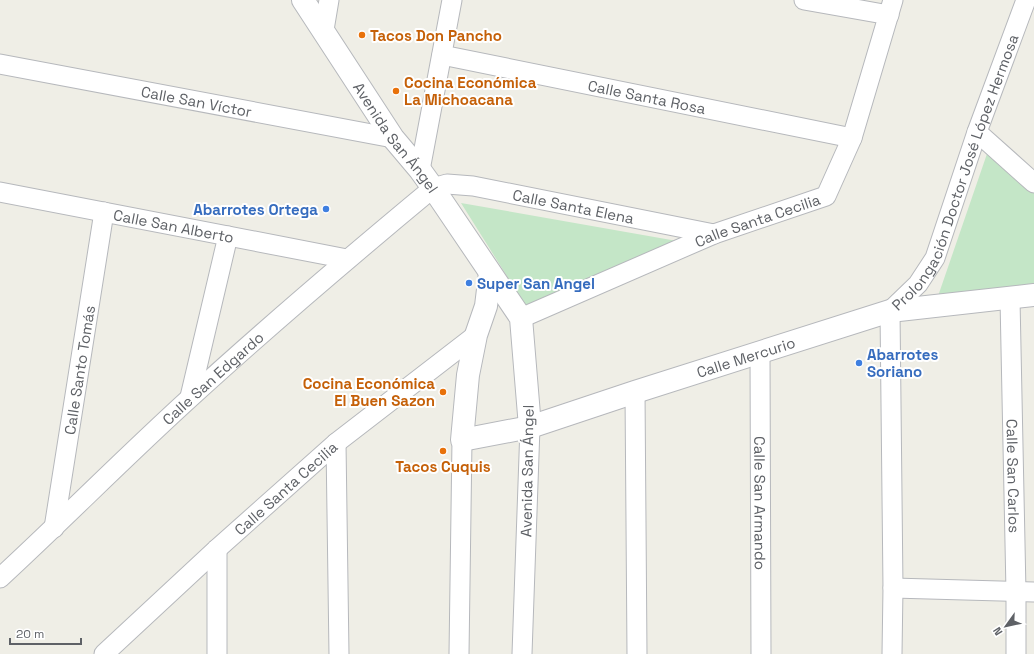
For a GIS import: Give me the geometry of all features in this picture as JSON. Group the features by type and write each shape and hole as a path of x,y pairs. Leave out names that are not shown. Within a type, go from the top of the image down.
{"street":[{"name":"Avenida San Ángel","path":"303,0 324,30 393,138 433,188 521,318 530,427 522,654"},
{"path":"324,30 329,0"},
{"path":"420,170 452,0"},
{"path":"804,0 891,8"},
{"name":"Calle Santa Cecilia","path":"521,318 714,234 826,196 852,138 891,8"},
{"name":"Prolongación Doctor José López Hermosa","path":"892,654 893,588 890,311 918,284 935,258 977,132 1028,9"},
{"name":"Calle Santa Rosa","path":"442,55 852,138"},
{"name":"Calle San Víctor","path":"0,64 393,138"},
{"path":"977,132 1034,183"},
{"name":"Calle Santa Elena","path":"433,188 447,184 473,186 714,234"},
{"name":"Calle San Edgardo","path":"0,578 190,397 347,259 433,188"},
{"name":"Calle San Alberto","path":"0,192 347,259"},
{"name":"Calle Santo Tomás","path":"54,528 104,212"},
{"path":"190,397 228,236"},
{"path":"459,654 462,440 468,374 476,335 486,306 490,273"},
{"name":"Calle Mercurio","path":"462,440 530,427 890,311 1010,299 1034,295"},
{"name":"Calle San Carlos","path":"1010,299 1025,592 1016,654"},
{"name":"Calle Santa Cecilia","path":"104,654 217,549 336,443 476,335"},
{"name":"Calle San Armando","path":"760,352 761,654"},
{"path":"635,392 637,654"},
{"path":"336,443 339,654"},
{"path":"217,549 217,654"},
{"path":"893,588 1025,592"}],"green space":[{"path":"989,148 1034,189 1034,289 936,302"},
{"path":"461,203 677,241 527,308"}],"place":[{"name":"Tacos Don Pancho","path":"362,35"},
{"name":"Cocina Económica La Michoacana","path":"396,91"},
{"name":"Abarrotes Ortega","path":"326,209"},
{"name":"Super San Angel","path":"469,283"},
{"name":"Abarrotes Soriano","path":"859,363"},
{"name":"Cocina Económica El Buen Sazon","path":"443,392"},
{"name":"Tacos Cuquis","path":"443,451"}]}
